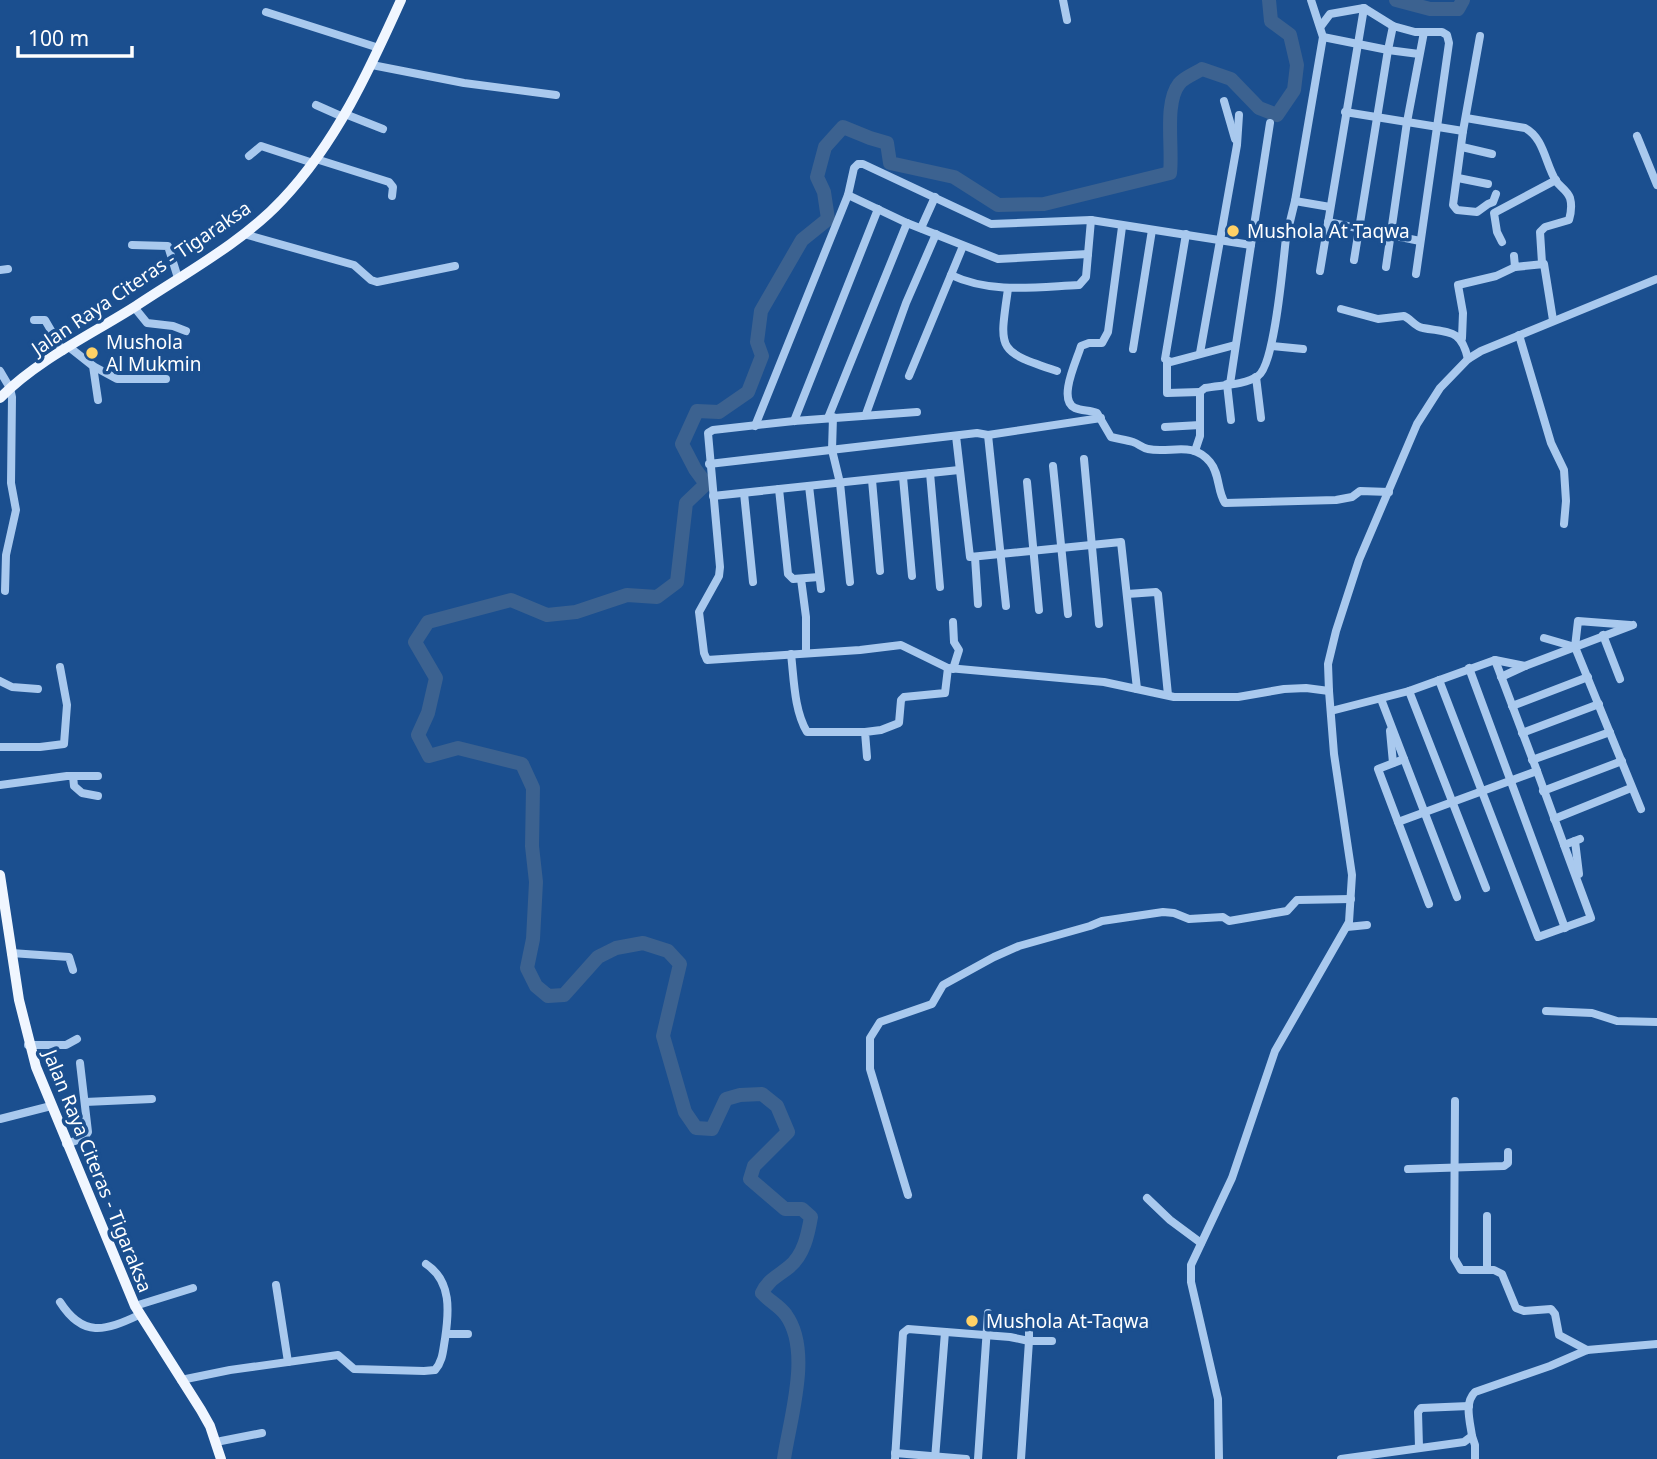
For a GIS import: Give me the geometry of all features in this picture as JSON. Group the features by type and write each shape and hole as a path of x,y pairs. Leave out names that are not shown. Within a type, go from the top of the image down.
{"main road":[{"name":"Jalan Raya Citeras - Tigaraksa","path":"0,398 66,349 244,234 281,201 315,161 344,115 372,65 401,0"},
{"name":"Jalan Raya Citeras - Tigaraksa","path":"0,875 4,924 29,1045 51,1106 137,1310 205,1417 221,1459"}],"street":[{"path":"1063,0 1067,19"},
{"path":"1186,234 1165,356 1167,393 1199,392 1205,388 1256,377 1266,367 1272,346 1286,238 1295,201 1323,37 1311,0"},
{"path":"1321,26 1330,15 1364,8 1393,26 1415,32 1442,32 1447,35 1449,43 1416,274"},
{"path":"1320,271 1364,8"},
{"path":"267,12 379,48"},
{"path":"1354,260 1393,26"},
{"path":"1386,267 1407,122 1424,32"},
{"path":"1480,36 1453,205 1457,210 1477,212 1493,202 1496,194"},
{"path":"1323,37 1419,54"},
{"path":"372,65 464,83 556,95"},
{"path":"1224,102 1237,145"},
{"path":"316,105 383,129"},
{"path":"1345,112 1463,131"},
{"path":"1200,353 1237,145 1239,116"},
{"path":"1466,118 1525,128 1532,132 1556,180 1569,197 1570,216 1567,222 1540,232 1542,263 1546,266 1553,320"},
{"path":"1230,420 1228,384 1270,123"},
{"path":"1637,136 1657,185"},
{"path":"249,156 261,146 390,181 393,187 392,196"},
{"path":"1462,147 1492,154"},
{"path":"755,426 848,195 854,168 858,164 991,224 1091,220 1122,227 1251,245"},
{"path":"1458,178 1489,184"},
{"path":"1502,242 1497,232 1494,213 1556,180"},
{"path":"848,195 907,223 998,258 1088,254"},
{"path":"921,228 934,197"},
{"path":"1295,201 1330,207"},
{"path":"794,421 878,209"},
{"path":"951,275 982,286 1008,289 1079,285 1086,277 1091,220"},
{"path":"1328,222 1420,241"},
{"path":"850,582 840,483 832,450 831,417 907,223"},
{"path":"1122,227 1108,332 1102,343 1081,346 1067,388 1072,406 1093,411 1101,418 1111,437 1116,439 1135,443 1149,450 1183,448 1195,451 1209,461 1218,480 1222,500 1229,504 1336,499 1352,497 1360,491 1389,492"},
{"path":"1133,348 1152,230"},
{"path":"1253,232 1286,238"},
{"path":"244,234 354,265 377,282 455,266"},
{"path":"866,414 906,303 936,234"},
{"path":"132,246 168,246 178,278"},
{"path":"909,376 963,246"},
{"path":"1514,256 1515,267"},
{"path":"1468,359 1461,338 1463,313 1458,285 1496,276 1515,267 1542,263"},
{"path":"1219,1459 1218,1399 1190,1273 1191,1265 1232,1178 1275,1051 1295,1012 1347,927 1352,899 1352,874 1334,754 1328,664 1359,560 1406,446 1429,403 1468,359 1480,351 1553,320 1657,279"},
{"path":"1008,289 1002,331 1009,350 1018,358 1057,371"},
{"path":"134,307 147,323 173,326 186,331"},
{"path":"1341,309 1378,319 1404,316 1420,328 1430,328 1461,338"},
{"path":"34,320 45,320 66,349 117,379 166,379"},
{"path":"1520,335 1552,443 1564,470 1564,524"},
{"path":"1167,362 1235,345"},
{"path":"1272,346 1303,349"},
{"path":"93,366 98,400"},
{"path":"0,371 12,397 13,460 10,483 16,510 6,555 5,591"},
{"path":"1256,377 1261,418"},
{"path":"1195,451 1200,436 1199,392"},
{"path":"917,412 831,417 710,431 707,436 709,464 720,567 715,584 699,612 705,658 710,661 901,645 951,669 1104,681 1168,695 1238,697 1284,689 1329,691"},
{"path":"709,464 977,433 988,436 1101,418"},
{"path":"1165,427 1200,425"},
{"path":"956,436 970,556 1121,542 1137,689"},
{"path":"988,436 1006,606"},
{"path":"1084,459 1099,624"},
{"path":"1053,466 1068,614"},
{"path":"713,496 959,470"},
{"path":"930,473 940,587"},
{"path":"903,477 912,576"},
{"path":"872,480 880,571"},
{"path":"1027,482 1039,610"},
{"path":"809,486 821,589"},
{"path":"779,489 788,574 793,579 819,577"},
{"path":"744,493 753,582"},
{"path":"975,557 978,604"},
{"path":"801,579 806,614 806,653"},
{"path":"1127,594 1158,594 1168,695"},
{"path":"1501,677 1525,666 1574,647 1603,635 1633,625 1578,621 1574,647 1641,809"},
{"path":"792,654 795,688 807,732 881,730 901,721 901,699 904,697 946,693 951,669 959,650 954,642 953,622"},
{"path":"1603,635 1620,679"},
{"path":"1544,638 1574,647"},
{"path":"1331,711 1409,691 1495,660 1525,666"},
{"path":"1439,680 1535,933 1541,937 1591,918 1581,884 1495,660"},
{"path":"0,747 64,744 67,705 60,667"},
{"path":"1469,668 1565,928"},
{"path":"1512,706 1588,677"},
{"path":"0,681 12,687 38,689"},
{"path":"1409,691 1486,888"},
{"path":"1381,699 1457,897"},
{"path":"1521,733 1599,704"},
{"path":"1389,721 1393,763"},
{"path":"865,732 867,757"},
{"path":"1532,760 1610,732"},
{"path":"1404,759 1378,769 1429,904"},
{"path":"1544,791 1622,761"},
{"path":"1398,822 1537,771"},
{"path":"73,776 77,790 98,796"},
{"path":"0,785 73,776 98,776"},
{"path":"1554,819 1631,788"},
{"path":"1564,845 1577,840 1581,884"},
{"path":"908,1195 870,1069 870,1038 880,1022 932,1004 943,985 994,957 1047,937 1102,921 1163,912 1189,919 1223,917 1229,921 1287,911 1297,900 1352,899"},
{"path":"1347,927 1367,925"},
{"path":"11,953 69,957 73,970"},
{"path":"1546,1011 1592,1013 1617,1021 1657,1022"},
{"path":"29,1045 66,1045 77,1039"},
{"path":"66,1144 87,1135 80,1063"},
{"path":"85,1102 152,1099"},
{"path":"1455,1101 1455,1262 1461,1270 1498,1272 1505,1277 1518,1310 1551,1309 1555,1314 1559,1335 1587,1349"},
{"path":"0,1119 51,1106"},
{"path":"1408,1169 1506,1165 1508,1152"},
{"path":"1147,1198 1170,1220 1201,1243"},
{"path":"1487,1216 1487,1270"},
{"path":"181,1380 338,1355 354,1369 435,1370 440,1363 446,1334 446,1292 438,1273 426,1264"},
{"path":"276,1285 288,1362"},
{"path":"60,1302 82,1327 99,1329 114,1326 137,1310 193,1288"},
{"path":"978,1459 988,1313"},
{"path":"1021,1459 1029,1319"},
{"path":"966,1459 895,1456 904,1330 1052,1341"},
{"path":"935,1458 945,1332"},
{"path":"446,1334 468,1334"},
{"path":"1475,1459 1469,1399 1475,1391 1550,1366 1587,1349 1657,1344"},
{"path":"1419,1447 1418,1413 1421,1408 1469,1406"},
{"path":"216,1442 262,1433"},
{"path":"1341,1459 1458,1443 1472,1436"}],"waterway":[{"path":"784,1459 797,1385 798,1347 794,1330 786,1315 762,1293 770,1281 798,1257 807,1237 811,1217 802,1209 785,1209 750,1179 754,1166 788,1132 777,1106 762,1094 740,1095 726,1099 712,1129 696,1128 685,1112 663,1036 680,964 668,951 643,943 616,948 598,957 564,995 548,996 536,986 527,968 533,939 536,882 532,846 533,788 522,764 458,748 429,756 418,735 428,713 436,678 415,642 428,622 511,600 547,615 576,612 627,595 657,597 677,582 686,503 706,484 682,444 697,411 719,412 748,392 762,356 757,342 761,311 802,240 828,219 824,192 817,177 825,147 843,127 887,143 890,163 954,177 998,205 1044,204 1170,173 1172,102 1174,92 1183,80 1202,69 1231,79 1259,108 1277,115 1294,90 1297,65 1290,35 1271,21 1269,0"},
{"path":"1396,0 1430,9 1458,9 1463,0"}],"place":[{"name":"Mushola At Taqwa","path":"1233,231"},
{"name":"Mushola Al Mukmin","path":"92,353"},
{"name":"Mushola At-Taqwa","path":"972,1321"}]}
